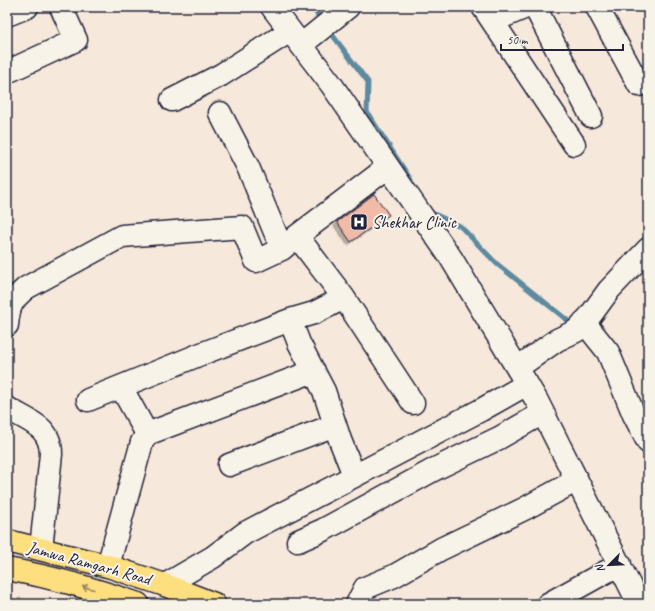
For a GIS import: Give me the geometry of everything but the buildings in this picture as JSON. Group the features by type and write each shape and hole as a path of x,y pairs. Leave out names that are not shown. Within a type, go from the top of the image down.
{"highway":[{"name":"Jamwa Ramgarh Road","path":"7,541 108,566 165,585 214,604"},
{"name":"Jamwa Ramgarh Road","path":"7,569 41,575 107,593 138,604"}],"street":[{"path":"7,15 27,7"},
{"path":"7,72 76,40 61,7"},
{"path":"272,7 331,84 451,258 543,413 639,604"},
{"path":"172,100 296,38 348,7"},
{"path":"526,7 488,14 574,144"},
{"path":"535,7 592,116"},
{"path":"597,7 639,85"},
{"path":"220,113 290,242 344,298 413,403"},
{"path":"7,325 10,305 15,297 26,288 122,236 242,227 256,261 290,242 388,167"},
{"path":"165,585 213,557 245,533 481,410 522,376 557,340 576,330 609,290 648,249"},
{"path":"88,400 290,320 314,313 344,298"},
{"path":"290,320 299,343 324,391 340,440 354,475"},
{"path":"584,322 608,352 634,415 648,442"},
{"path":"108,566 142,442 147,434 314,371"},
{"path":"121,387 147,434"},
{"path":"7,408 46,432 51,446 41,549"},
{"path":"298,541 323,530 437,468 498,438 543,413"},
{"path":"229,465 335,425"},
{"path":"357,604 365,588 394,576 441,549 526,508 577,480"},
{"path":"548,604 620,564"}],"waterway":[{"path":"312,7 319,17"},
{"path":"331,33 368,82 367,112 411,180"},
{"path":"430,211 460,226 497,264 567,320"},
{"path":"641,446 648,460"}],"place":[{"name":"Shekhar Clinic","path":"359,222"}]}
